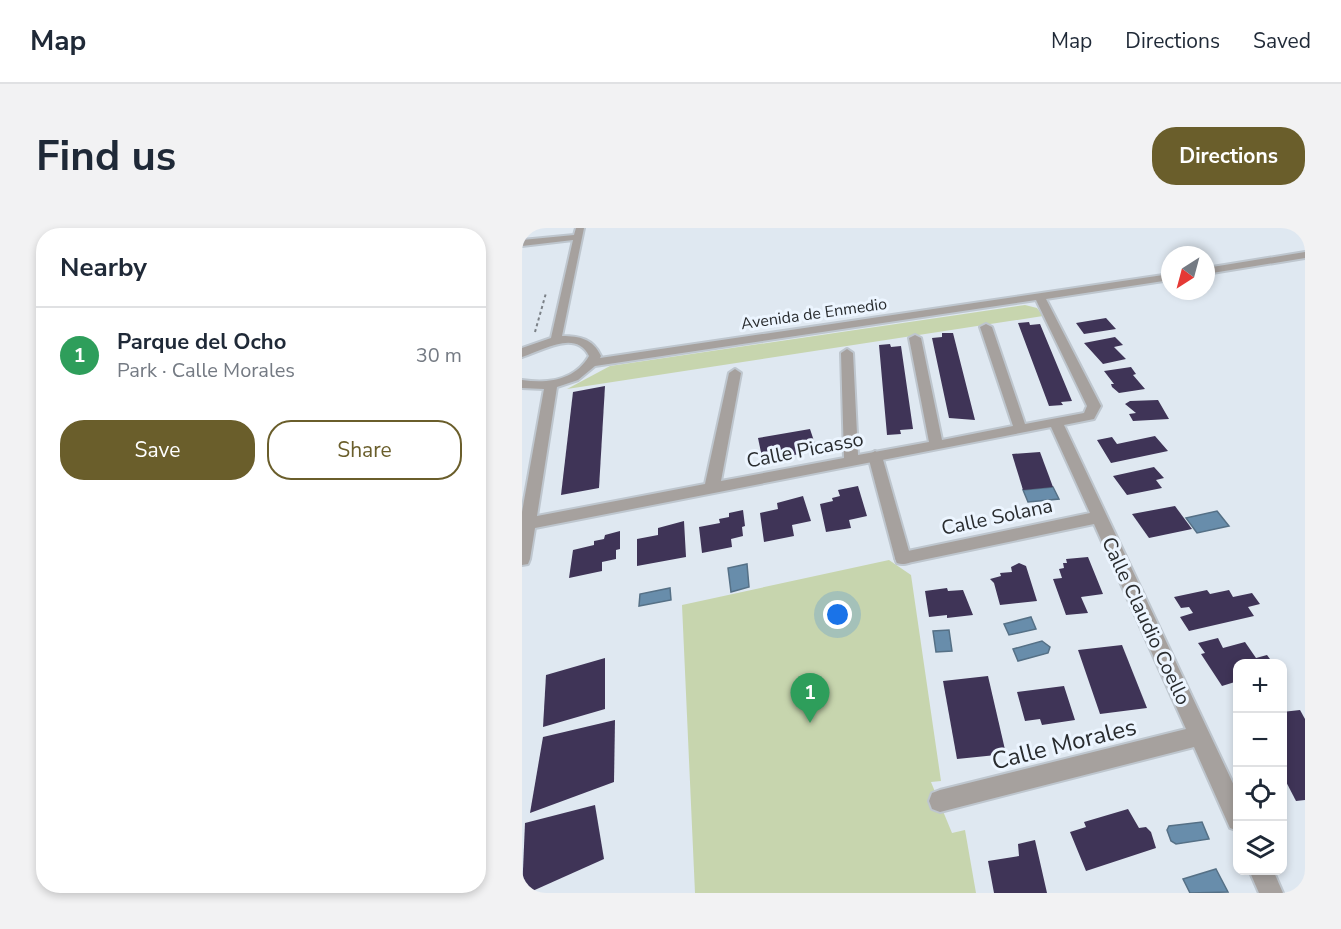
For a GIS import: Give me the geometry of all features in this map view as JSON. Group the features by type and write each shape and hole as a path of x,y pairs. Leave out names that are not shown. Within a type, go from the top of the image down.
{"street":[{"path":"522,243 579,232 556,340"},
{"path":"1215,270 1305,255"},
{"name":"Avenida de Enmedio","path":"592,363 1161,278"},
{"name":"Calle Picasso","path":"529,523 1089,416 1094,406 1040,298"},
{"path":"986,327 1020,428"},
{"path":"915,338 936,444"},
{"path":"522,352 542,343 556,340 580,341 588,344 594,350 595,356 592,363 576,376 551,384 522,384"},
{"path":"847,353 851,460"},
{"path":"712,487 735,373"},
{"path":"522,559 551,384"},
{"name":"Calle Claudio Coello","path":"1055,421 1233,809"},
{"name":"Calle Solana","path":"875,456 903,558 1099,517"},
{"name":"Calle Morales","path":"940,801 1199,736"},
{"path":"1263,875 1271,893"}],"path":[{"path":"534,336 548,285"}],"green space":[{"path":"1025,305 1037,308 1043,316 567,389 610,366"},
{"path":"889,560 911,575 941,781 931,782 952,833 965,830 976,893 695,893 682,605"}],"water":[{"path":"1053,487 1059,499 1028,502 1023,490"},
{"path":"1217,511 1229,526 1197,533 1186,518"},
{"path":"747,564 749,587 731,592 728,568"},
{"path":"670,588 671,600 639,606 640,594"},
{"path":"1031,617 1036,629 1009,635 1004,624"},
{"path":"949,630 952,651 936,652 933,631"},
{"path":"1042,641 1050,647 1048,653 1018,661 1013,649"},
{"path":"1202,822 1209,839 1176,844 1171,841 1167,830 1169,826"},
{"path":"1216,869 1228,892 1190,893 1183,879"}],"building":[{"path":"1106,318 1116,329 1084,334 1076,323"},
{"path":"1029,322 1030,325 1040,324 1072,401 1061,402 1063,405 1049,406 1018,323"},
{"path":"942,333 953,333 975,420 949,418 932,338 942,337"},
{"path":"1115,337 1123,345 1114,347 1126,359 1103,364 1084,343"},
{"path":"890,344 891,347 901,346 913,429 900,430 901,434 887,435 879,345"},
{"path":"1131,367 1136,374 1133,375 1145,389 1119,393 1112,387 1111,384 1114,384 1104,371"},
{"path":"605,386 599,488 561,495 573,392"},
{"path":"1158,400 1169,419 1133,421 1129,414 1136,413 1125,404 1130,401"},
{"path":"810,429 817,450 763,462 758,438"},
{"path":"1155,436 1168,451 1111,463 1097,440 1112,437 1117,444"},
{"path":"1040,452 1053,487 1023,490 1012,454"},
{"path":"1154,467 1164,478 1156,480 1162,488 1127,495 1113,476"},
{"path":"858,486 867,516 849,520 851,528 826,532 820,504 833,501 832,498 840,496 838,490"},
{"path":"803,496 811,521 792,525 794,536 764,542 760,513 778,509 777,503"},
{"path":"1175,506 1192,529 1149,538 1132,514"},
{"path":"743,510 745,526 742,527 743,536 731,539 732,547 702,553 699,527 720,523 719,519 729,517 729,513"},
{"path":"684,521 686,557 637,566 637,539 658,535 658,528"},
{"path":"620,531 620,549 616,550 616,559 602,562 602,571 569,578 573,550 594,545 594,541 604,539 605,535"},
{"path":"1088,557 1103,594 1081,597 1088,613 1066,615 1053,579 1062,578 1059,569 1064,568 1063,563 1067,563 1066,559"},
{"path":"1019,563 1026,566 1037,601 1000,605 994,583 990,579 1001,576 1000,573 1012,572 1011,567"},
{"path":"947,588 948,591 963,590 973,615 947,618 947,615 929,617 925,591"},
{"path":"1207,590 1210,594 1229,590 1233,597 1252,593 1260,604 1248,607 1254,616 1189,631 1180,617 1193,613 1189,607 1181,608 1174,597"},
{"path":"1218,638 1223,648 1245,642 1256,658 1267,655 1270,659 1233,659 1233,683 1222,686 1201,654 1205,653 1198,643"},
{"path":"1122,645 1147,708 1100,714 1078,650"},
{"path":"605,658 605,709 543,727 546,675"},
{"path":"988,676 1006,754 957,759 943,681"},
{"path":"1064,686 1075,720 1042,725 1040,719 1025,721 1017,692"},
{"path":"1300,710 1305,719 1305,800 1296,801 1287,784 1287,711"},
{"path":"615,720 614,782 530,813 543,737"},
{"path":"595,805 604,859 528,893 522,893 525,823"},
{"path":"1128,809 1139,828 1146,827 1151,832 1156,848 1086,871 1070,832 1086,827 1084,822"},
{"path":"1035,840 1047,893 994,893 988,861 1019,856 1018,844"}],"place":[{"name":"Parque del Ocho","path":"810,723"}]}
